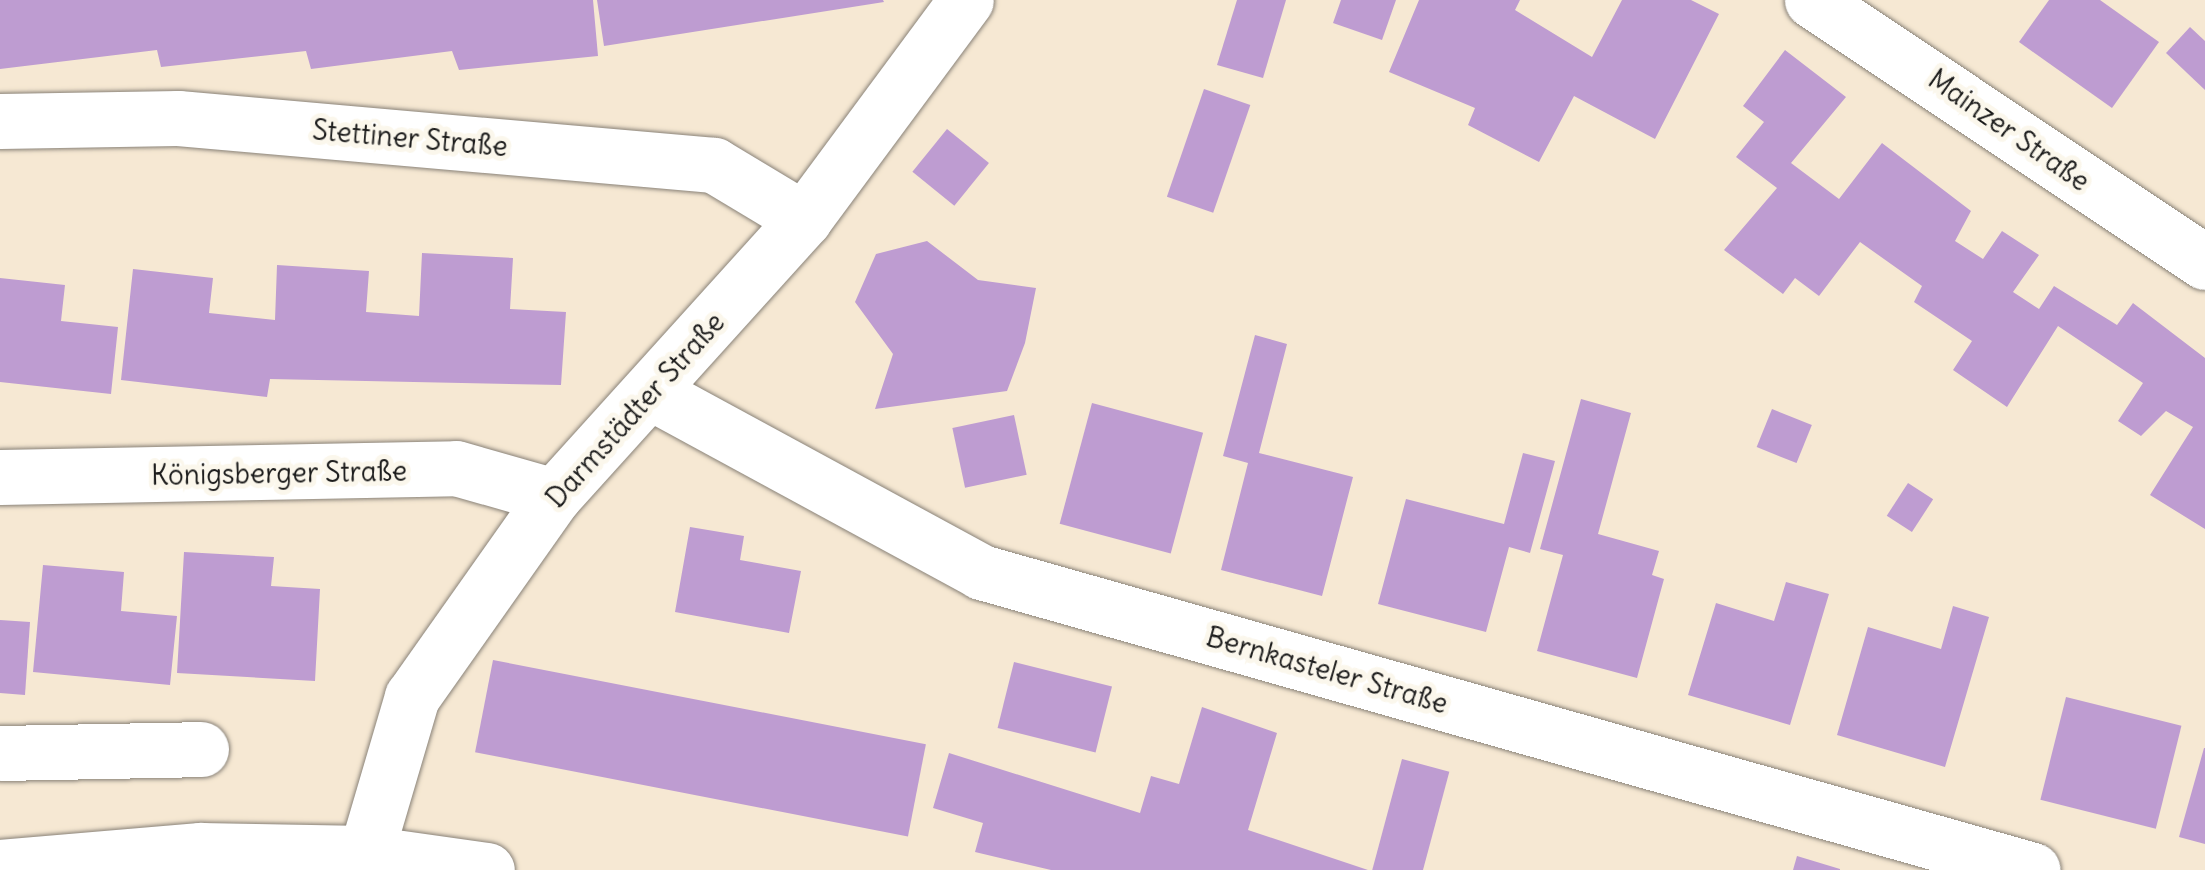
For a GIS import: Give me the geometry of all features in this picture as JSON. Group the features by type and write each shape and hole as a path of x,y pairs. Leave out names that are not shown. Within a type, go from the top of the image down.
{"street":[{"name":"Darmstädter Straße","path":"366,854 412,697 554,496 652,392 804,218 966,0"},
{"name":"Mainzer Straße","path":"1812,0 1885,17 2205,262"},
{"name":"Stettiner Straße","path":"0,121 178,118 714,165 804,218"},
{"name":"Bernkasteler Straße","path":"652,392 981,572 2033,870"},
{"name":"Königsberger Straße","path":"0,477 456,468 554,496"},
{"path":"0,753 201,749"},
{"path":"0,867 200,850 366,854 487,870"}],"building":[{"path":"0,0 593,0 598,56 459,70 452,51 311,69 306,51 161,67 157,50 0,69"},
{"path":"597,0 883,0 884,2 604,46"},
{"path":"1237,0 1286,0 1263,78 1217,65"},
{"path":"1341,0 1396,0 1382,40 1333,23"},
{"path":"1419,0 1520,0 1515,10 1592,57 1622,0 1691,0 1719,14 1655,139 1574,96 1539,162 1468,125 1475,108 1389,72"},
{"path":"2049,0 2100,0 2159,42 2112,108 2019,42"},
{"path":"2190,27 2205,41 2205,90 2166,53"},
{"path":"1785,50 1846,97 1791,163 1839,199 1882,143 1971,211 1955,241 1983,259 2002,231 2039,255 2013,292 2039,309 2054,286 2117,325 2133,303 2205,358 2205,529 2150,495 2193,427 2166,411 2141,436 2118,421 2143,383 2058,326 2007,407 1953,370 1972,341 1914,302 1922,286 1860,242 1819,296 1795,278 1783,294 1724,250 1777,188 1736,157 1764,122 1743,106"},
{"path":"1204,89 1250,105 1213,213 1167,197"},
{"path":"947,129 989,163 954,206 912,172"},
{"path":"927,241 978,280 1036,288 1025,343 1007,391 875,409 893,354 855,302 876,254"},
{"path":"422,253 513,258 510,309 566,312 561,385 270,379 267,397 121,380 133,269 213,278 209,313 275,320 277,265 369,271 366,312 419,316"},
{"path":"0,278 65,285 61,321 118,327 111,394 0,382"},
{"path":"1255,335 1287,344 1259,453 1353,477 1322,596 1221,570 1248,463 1223,456"},
{"path":"1581,399 1631,413 1598,534 1659,551 1652,575 1664,579 1637,678 1537,651 1563,555 1540,549"},
{"path":"1092,403 1203,433 1171,554 1060,524"},
{"path":"1772,409 1812,425 1797,463 1757,447"},
{"path":"1014,415 1027,475 965,488 952,428"},
{"path":"1523,453 1555,461 1530,553 1509,547 1486,632 1378,604 1406,499 1504,524"},
{"path":"1908,483 1933,499 1912,532 1887,516"},
{"path":"690,527 744,536 740,560 801,571 789,633 675,612"},
{"path":"184,552 274,557 271,586 320,589 315,681 177,673"},
{"path":"43,565 124,572 121,611 177,616 170,685 33,672"},
{"path":"1786,582 1829,594 1790,725 1688,695 1716,603 1774,621"},
{"path":"1953,606 1989,617 1945,767 1837,735 1868,627 1941,649"},
{"path":"0,620 30,622 25,695 0,693"},
{"path":"493,660 926,744 908,836 475,752"},
{"path":"1014,662 1112,686 1096,752 998,728"},
{"path":"2066,697 2181,726 2156,829 2040,800"},
{"path":"1202,707 1277,733 1248,830 1368,870 1051,870 975,852 983,823 933,808 949,753 1140,813 1151,776 1179,784"},
{"path":"2205,748 2205,844 2179,837"},
{"path":"1402,759 1449,772 1423,870 1372,870"},
{"path":"1797,856 1840,869 1840,870 1793,870"}]}
